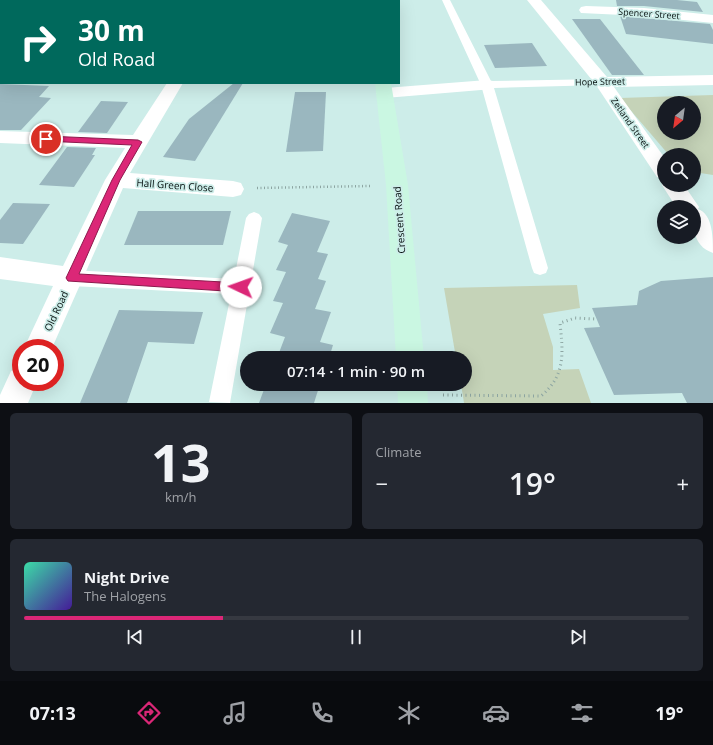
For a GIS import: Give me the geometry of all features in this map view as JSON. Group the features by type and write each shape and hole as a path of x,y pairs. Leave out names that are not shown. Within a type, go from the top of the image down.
{"main road":[{"name":"Crescent Road","path":"384,88 397,185 409,351"}],"street":[{"name":"Zetland Street","path":"534,0 602,82 657,162"},
{"name":"Spencer Street","path":"586,10 644,12 713,19"},
{"name":"Hope Street","path":"602,82 713,80"},
{"name":"Old Road","path":"42,339 116,180 174,84"},
{"path":"384,88 487,85"},
{"path":"0,137 138,142"},
{"name":"Hall Green Close","path":"116,180 233,189"},
{"path":"701,226 713,243"},
{"path":"0,268 71,278"},
{"path":"12,403 18,391"}],"lane":[{"path":"446,0 487,85 540,268"},
{"name":"Hope Street","path":"487,85 602,82"},
{"path":"220,402 254,218"},
{"path":"71,278 241,287"}],"path":[{"path":"233,189 397,185"},
{"path":"413,394 541,396 550,390 560,372 564,355 560,323 575,318 596,319"}],"green space":[{"path":"713,95 713,175 701,173 701,148 663,148 620,98 657,97 657,140 701,140 701,96 682,96"},
{"path":"577,285 580,308 543,314 553,347 553,370 579,369 591,403 464,403 462,391 472,391 472,351 455,351 444,288"}],"building":[{"path":"616,0 677,0 697,2 703,12 644,6 617,6"},
{"path":"620,16 710,24 713,30 713,44 626,34"},
{"path":"572,19 600,19 644,75 612,75"},
{"path":"532,43 547,66 495,68 484,45"},
{"path":"0,84 49,86 39,97 51,98 21,130 0,130"},
{"path":"233,84 242,84 195,161 163,157 189,119"},
{"path":"295,92 326,92 323,151 286,152"},
{"path":"101,101 128,102 107,133 78,132"},
{"path":"67,147 96,148 92,155 95,155 74,187 39,185"},
{"path":"13,203 50,204 23,244 0,243 0,220"},
{"path":"138,211 231,211 223,245 124,245"},
{"path":"292,213 330,221 317,252 328,254 318,279 326,281 315,309 331,312 320,342 333,345 331,351 280,351 285,337 270,333 283,303 273,301 286,272 276,270 288,245 278,242"},
{"path":"713,277 713,403 687,403 682,393 614,395 584,328 600,327 592,308 637,305 639,291 661,281"},
{"path":"119,310 203,312 194,344 148,342 127,403 80,403"},
{"path":"263,391 318,391 314,403 259,403"}],"route":[{"path":"46,139 138,142 116,180 71,278 241,287"}]}
